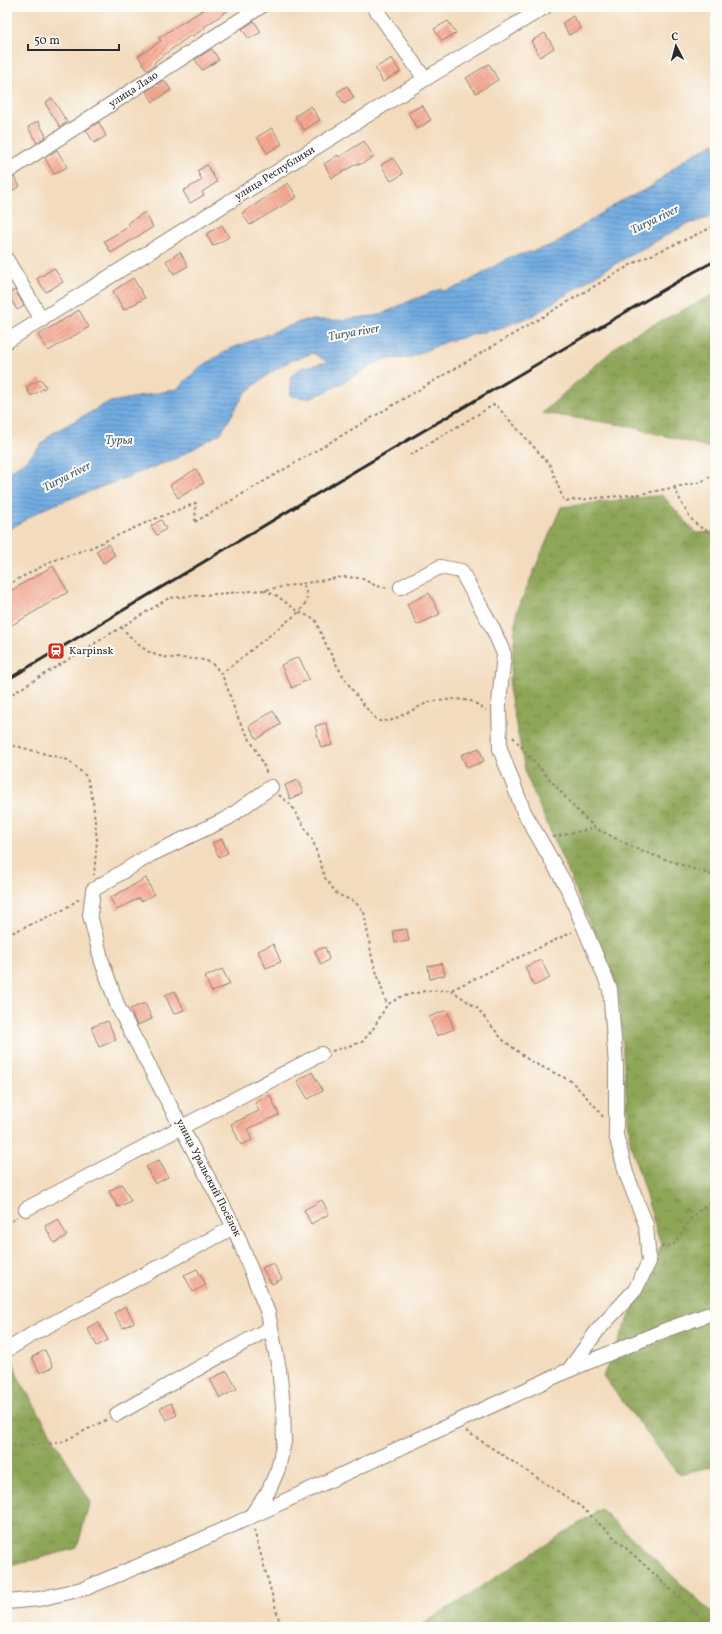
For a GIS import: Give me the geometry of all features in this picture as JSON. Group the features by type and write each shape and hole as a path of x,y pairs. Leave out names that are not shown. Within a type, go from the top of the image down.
{"street":[{"name":"улица Лазо","path":"7,172 260,7"},
{"path":"374,7 425,79"},
{"name":"улица Республики","path":"7,342 425,79 545,7"},
{"path":"7,260 42,320"},
{"path":"401,587 440,568 461,571 493,629 504,654 499,703 500,749 524,812 568,889 610,989 616,1065 616,1135 626,1173 646,1226 649,1262 635,1290 597,1331 569,1370"},
{"path":"93,890 150,855 228,818 271,787"},
{"name":"улица Уральский Посёлок","path":"93,890 90,915 102,962 118,1007 234,1227 268,1313 279,1369 283,1405 284,1442 278,1469 268,1492 250,1517"},
{"path":"26,1209 182,1126 327,1053"},
{"path":"7,1350 42,1329 234,1227"},
{"path":"7,1602 39,1599 86,1588 196,1542 569,1370 668,1329 715,1312"},
{"path":"117,1414 270,1328"}],"path":[{"path":"7,585 52,561 90,548 152,520 196,504 195,522 632,264 715,226"},
{"path":"410,455 495,404 550,465 564,501 641,494 701,482 715,474"},
{"path":"674,487 689,518 706,531 715,533"},
{"path":"7,697 169,598 264,590 342,577 361,578 376,586 390,588 401,587"},
{"path":"221,674 299,612 305,605 308,596 303,583"},
{"path":"264,590 277,596 299,612 315,619 327,649 336,666 362,704 378,721 390,721 429,702 454,699 471,701 482,706 500,721 572,805 595,828 641,851 715,876"},
{"path":"121,627 142,648 160,656 188,658 210,663 221,674 238,718 263,762 271,787 291,805 310,836 315,846 325,878 337,894 355,902 364,912 372,958 387,1005"},
{"path":"7,747 16,746 68,760 87,777 93,802 97,840 93,890 63,910 7,935"},
{"path":"540,840 595,828"},
{"path":"327,1053 362,1042 373,1029 387,1005 400,997 425,991 451,990 584,927"},
{"path":"451,990 477,1008 502,1039 530,1061 571,1081 594,1104 616,1135"},
{"path":"648,1249 674,1244 692,1217 715,1198"},
{"path":"7,1446 60,1443 117,1414"},
{"path":"454,1423 580,1506 712,1627"},
{"path":"250,1517 281,1627"}],"green space":[{"path":"715,294 715,449 623,425 542,413 625,339"},
{"path":"662,495 696,533 715,532 715,1466 678,1474 603,1376 661,1246 630,1142 618,988 526,775 509,689 517,611 561,507"},
{"path":"7,1339 17,1375 90,1501 77,1548 7,1567"},
{"path":"601,1509 715,1614 715,1627 419,1627"}],"water":[{"path":"715,143 715,216 685,225 604,270 534,315 503,327 445,342 409,358 383,359 328,391 309,398 291,396 290,377 301,368 328,362 313,353 290,361 270,373 245,393 221,433 175,459 43,509 7,531 7,473 27,460 51,434 107,403 177,389 200,367 230,349 305,320 341,320 380,315 440,289 444,291 463,285 510,257 554,244 619,202 649,188 685,159"}],"building":[{"path":"208,7 233,7 193,36 191,35 157,60 154,63 155,65 147,70 138,56 161,41 159,38"},
{"path":"573,16 581,28 569,35 562,23"},
{"path":"254,21 261,32 249,39 242,29"},
{"path":"448,21 456,33 442,41 434,29"},
{"path":"545,33 554,48 540,57 531,41"},
{"path":"212,49 219,60 202,70 195,59"},
{"path":"392,58 400,72 383,82 375,68"},
{"path":"489,64 498,80 476,93 466,78"},
{"path":"164,80 171,90 153,102 146,91"},
{"path":"347,86 354,98 344,104 337,92"},
{"path":"52,98 67,122 60,127 45,103"},
{"path":"422,105 431,120 417,129 408,113"},
{"path":"311,106 320,120 304,130 295,116"},
{"path":"38,121 46,136 37,143 28,127"},
{"path":"99,122 106,136 94,143 86,130"},
{"path":"272,128 282,144 267,153 257,137"},
{"path":"364,141 374,157 359,165 358,163 332,178 324,164 338,155 339,157"},
{"path":"57,150 67,167 54,174 45,158"},
{"path":"393,158 403,174 391,181 381,165"},
{"path":"207,165 217,182 202,192 204,195 190,203 183,191 202,180 197,171"},
{"path":"14,177 20,186 7,194 7,180"},
{"path":"288,183 297,197 250,225 242,213"},
{"path":"145,212 153,227 111,253 104,241 130,226 128,223"},
{"path":"222,225 229,237 213,246 206,234"},
{"path":"180,252 188,266 174,274 166,261"},
{"path":"54,268 63,282 46,292 37,279"},
{"path":"133,278 145,298 124,310 113,291"},
{"path":"15,290 24,306 17,310 8,294"},
{"path":"79,310 89,327 48,351 38,335"},
{"path":"41,379 46,387 31,396 26,387"},
{"path":"196,469 204,483 178,498 170,485"},
{"path":"161,520 166,529 157,535 151,526"},
{"path":"108,544 115,555 103,563 96,551"},
{"path":"53,566 68,592 7,628 7,593"},
{"path":"429,593 440,614 417,625 407,604"},
{"path":"299,657 309,679 292,688 281,665"},
{"path":"273,711 281,724 257,739 249,726"},
{"path":"326,723 332,745 321,748 315,726"},
{"path":"479,748 484,761 467,768 461,755"},
{"path":"298,780 303,793 290,799 285,785"},
{"path":"222,839 228,853 219,857 212,843"},
{"path":"146,878 154,895 141,901 139,898 117,910 110,898"},
{"path":"407,929 409,941 395,943 393,931"},
{"path":"273,944 281,962 266,968 258,951"},
{"path":"325,947 329,959 321,965 315,951"},
{"path":"541,960 550,978 534,986 525,967"},
{"path":"442,963 445,975 430,979 428,966"},
{"path":"222,969 230,984 212,992 205,977"},
{"path":"175,991 184,1010 174,1014 165,995"},
{"path":"145,1003 152,1019 137,1025 130,1009"},
{"path":"447,1010 454,1029 437,1036 429,1017"},
{"path":"108,1021 116,1040 99,1047 91,1027"},
{"path":"312,1072 323,1091 308,1099 297,1081"},
{"path":"270,1095 279,1115 247,1129 252,1140 241,1145 231,1124 259,1111 255,1102"},
{"path":"159,1160 168,1177 155,1184 146,1167"},
{"path":"122,1184 131,1201 118,1207 109,1191"},
{"path":"322,1200 329,1214 311,1224 304,1210"},
{"path":"58,1219 67,1236 54,1243 45,1226"},
{"path":"273,1263 282,1279 272,1284 262,1268"},
{"path":"197,1269 206,1285 193,1292 184,1275"},
{"path":"125,1306 134,1322 123,1328 114,1313"},
{"path":"98,1322 108,1340 97,1346 87,1328"},
{"path":"45,1350 53,1367 40,1373 32,1357"},
{"path":"227,1371 237,1389 220,1398 210,1379"},
{"path":"171,1403 177,1415 166,1420 160,1408"}],"railway":[{"path":"7,680 355,471 715,261"}],"place":[{"name":"Karpinsk","path":"56,651"}],"water label":[{"name":"Turya river","path":"655,220"},
{"name":"Turya river","path":"354,333"},
{"name":"Турья","path":"119,441"},
{"name":"Turya river","path":"67,477"}]}
